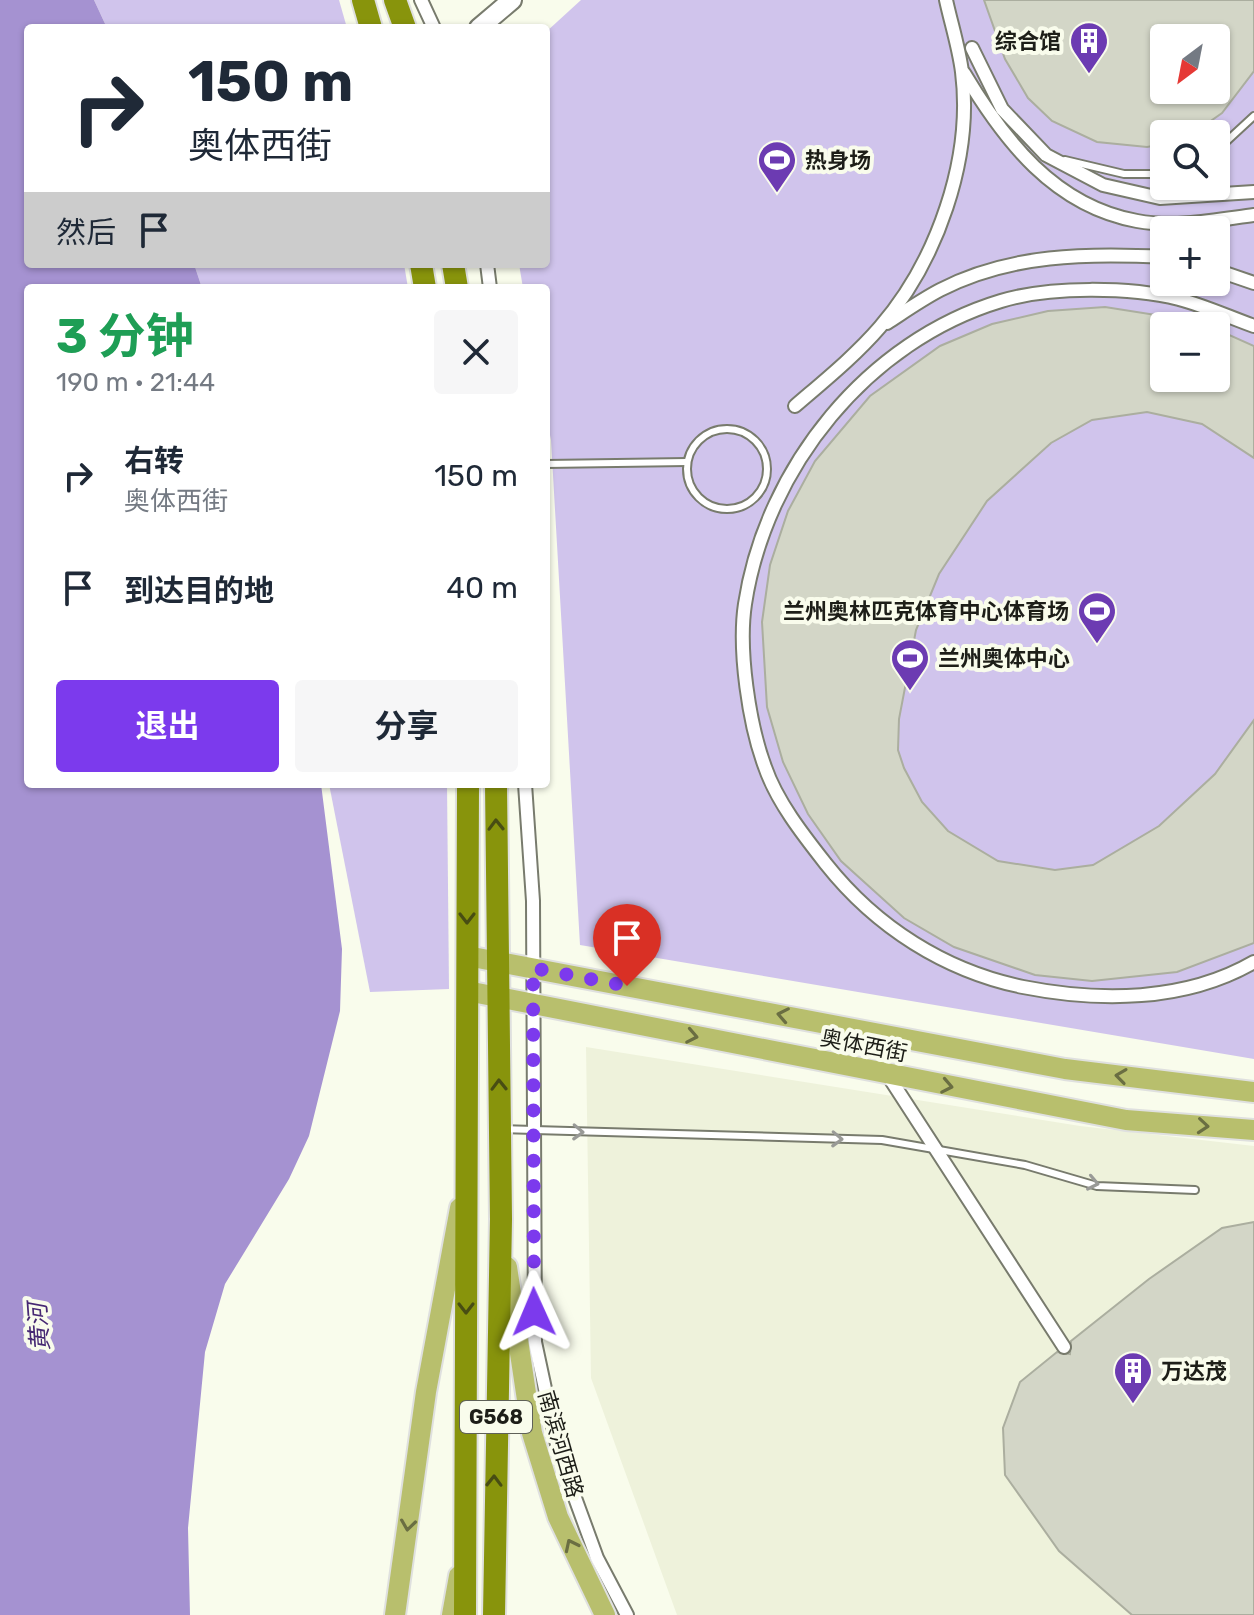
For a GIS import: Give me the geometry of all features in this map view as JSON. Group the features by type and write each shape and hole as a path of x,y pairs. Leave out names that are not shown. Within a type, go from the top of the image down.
{"highway":[{"path":"363,0 370,24"},
{"path":"395,0 404,24"},
{"name":"G568","path":"465,1615 468,788"},
{"name":"G568","path":"494,1615 501,1219 496,788"}],"main road":[{"path":"484,24 512,0"},
{"name":"奥体西街","path":"467,956 1065,1069 1254,1092"},
{"name":"奥体西街","path":"467,991 1126,1120 1254,1130"},
{"path":"395,1615 426,1392 466,1174"},
{"path":"501,1219 532,1433 558,1517 605,1615"},
{"path":"452,1615 465,1549"}],"street":[{"path":"421,0 432,24"},
{"path":"881,327 917,272 939,229 955,173 964,109 962,70 946,0"},
{"path":"972,48 1002,109 1046,155 1103,185 1150,196"},
{"path":"962,70 995,125 1040,175 1083,202 1136,221 1193,223 1254,215"},
{"path":"1230,192 1254,192"},
{"path":"795,406 881,327 941,289 1017,262 1093,254 1150,256"},
{"path":"1230,275 1254,283"},
{"path":"1254,326 1178,299 1083,289 1002,300 921,335 843,399 802,453 765,531 745,605 744,661 765,769 805,838 854,899 914,945 991,980 1076,997 1155,995 1237,972 1254,962"},
{"name":"南滨河西路","path":"525,788 533,901 535,1342 559,1454 597,1558 627,1615"},
{"path":"887,1074 1064,1347"}],"lane":[{"path":"1230,138 1254,116"},
{"path":"1046,155 1124,174 1150,174"},
{"path":"723,428 736,429 758,442 764,454 766,480 760,492 738,508 711,506 691,488 687,462 699,439 723,428"},
{"path":"550,464 687,462"},
{"path":"766,480 783,489"},
{"path":"500,1129 882,1140 1025,1165 1097,1186 1195,1190"}],"shaded area":[{"path":"94,0 339,0 346,24 105,24"},
{"name":"兰州奥体中心","path":"581,0 1254,0 1254,1059 580,945 550,435 550,284 522,284 520,268 550,268 550,28"},
{"path":"195,268 405,268 407,284 201,284"},
{"path":"330,788 447,788 449,989 370,992"},
{"path":"586,1047 1080,1126 1254,1146 1254,1615 677,1615 591,1378"}],"water":[{"name":"黄河","path":"0,0 94,0 105,24 24,24 24,268 195,268 201,284 24,284 24,788 322,788 342,949 340,1011 309,1136 289,1179 225,1284 205,1352 188,1528 190,1615 0,1615"}],"building":[{"name":"综合馆","path":"984,0 1254,0 1254,71 1230,102 1230,24 1150,24 1150,104 1229,104 1212,120 1150,120 1150,146 1097,142 1052,121 1028,98 1005,59"},
{"path":"1105,307 1150,314 1150,392 1230,392 1230,335 1254,346 1254,458 1202,424 1147,412 1092,420 1051,443 987,501 939,574 916,630 899,719 898,750 922,802 948,831 998,861 1055,870 1093,865 1159,826 1215,774 1254,720 1254,943 1177,972 1092,981 1035,975 954,947 904,918 841,861 808,814 783,762 767,707 762,622 770,565 788,511 815,461 870,396 940,346 992,324 1048,311"},
{"name":"万达茂","path":"1254,1222 1254,1615 1132,1615 1059,1551 1005,1475 1003,1428 1020,1382 1057,1352 1070,1354 1071,1341 1149,1279 1222,1228"}],"place":[{"name":"综合馆","path":"1089,75"},
{"name":"热身场","path":"777,194"},
{"name":"兰州奥林匹克体育中心体育场","path":"1097,645"},
{"name":"兰州奥体中心","path":"910,692"},
{"name":"万达茂","path":"1133,1405"}],"route":[{"path":"534,1312 533,968 627,986"}]}
